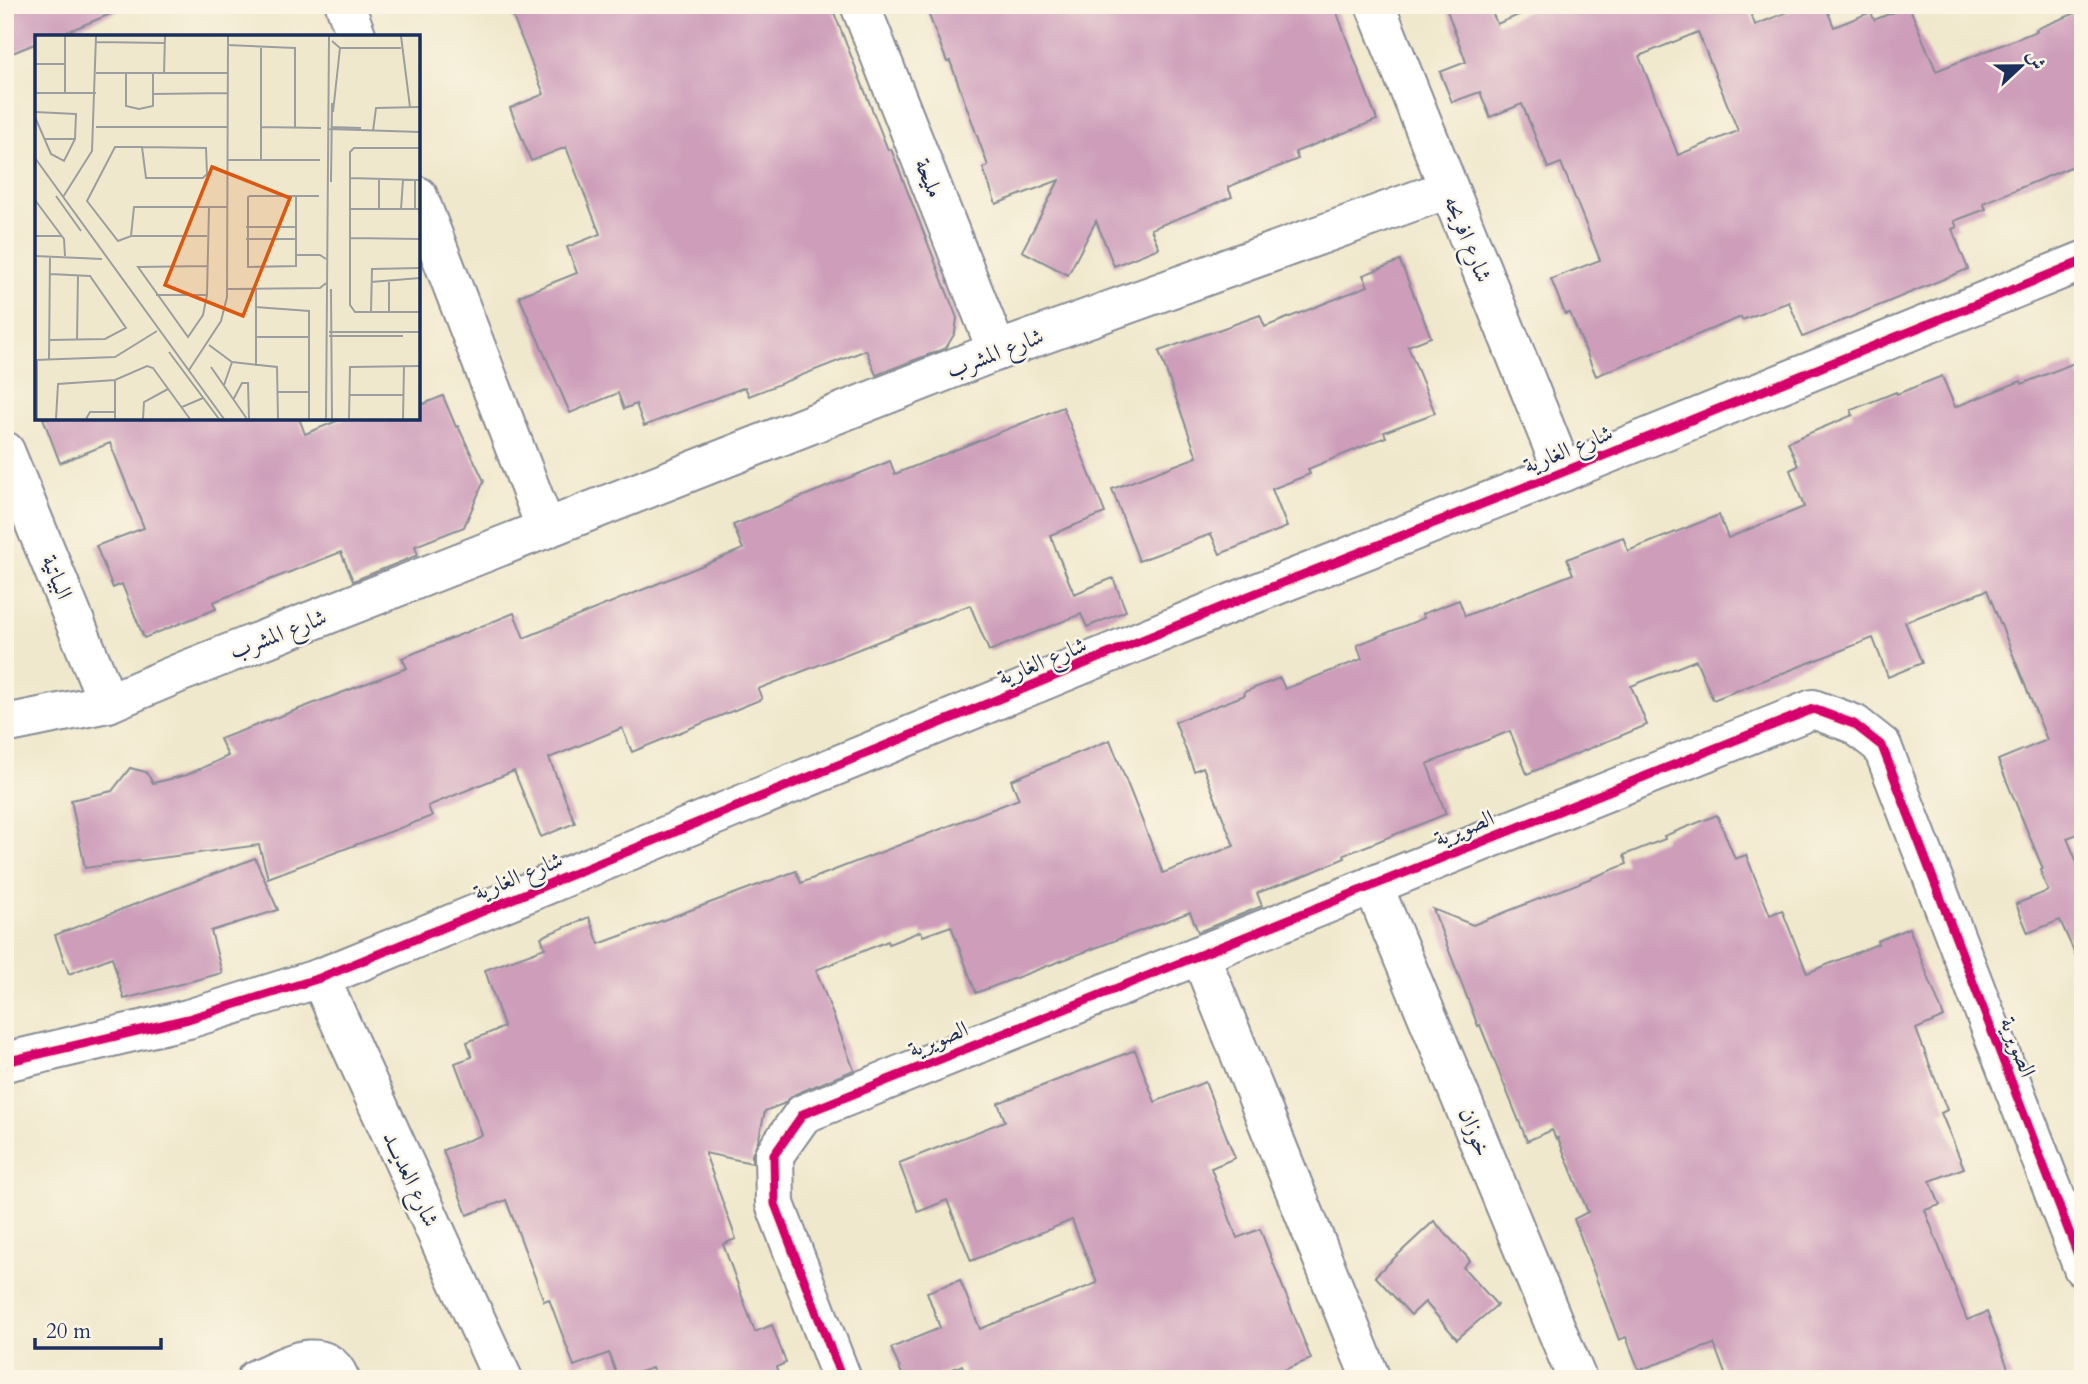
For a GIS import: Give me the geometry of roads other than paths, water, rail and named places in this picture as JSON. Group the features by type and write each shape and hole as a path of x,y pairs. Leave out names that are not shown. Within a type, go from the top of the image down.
{"street":[{"path":"345,5 356,35"},
{"name":"مليحة","path":"860,5 997,351"},
{"name":"شارع افريحه","path":"1375,5 1563,472"},
{"name":"شارع المشرب","path":"5,724 108,703 997,351 1448,189"},
{"path":"420,201 546,530"},
{"name":"شارع الغارية","path":"5,1062 188,1019 320,978 1250,596 2083,261"},
{"name":"البياتية","path":"5,451 108,703"},
{"name":"الصويرية","path":"842,1379 775,1204 774,1155 803,1114 1813,709 1854,724 1882,746 2083,1268"},
{"name":"خوزان","path":"1373,885 1577,1379"},
{"path":"1200,955 1371,1379"},
{"name":"شارع العديـــد","path":"320,978 503,1379"},
{"path":"256,1379 305,1359 318,1358 330,1363 340,1379"}]}
